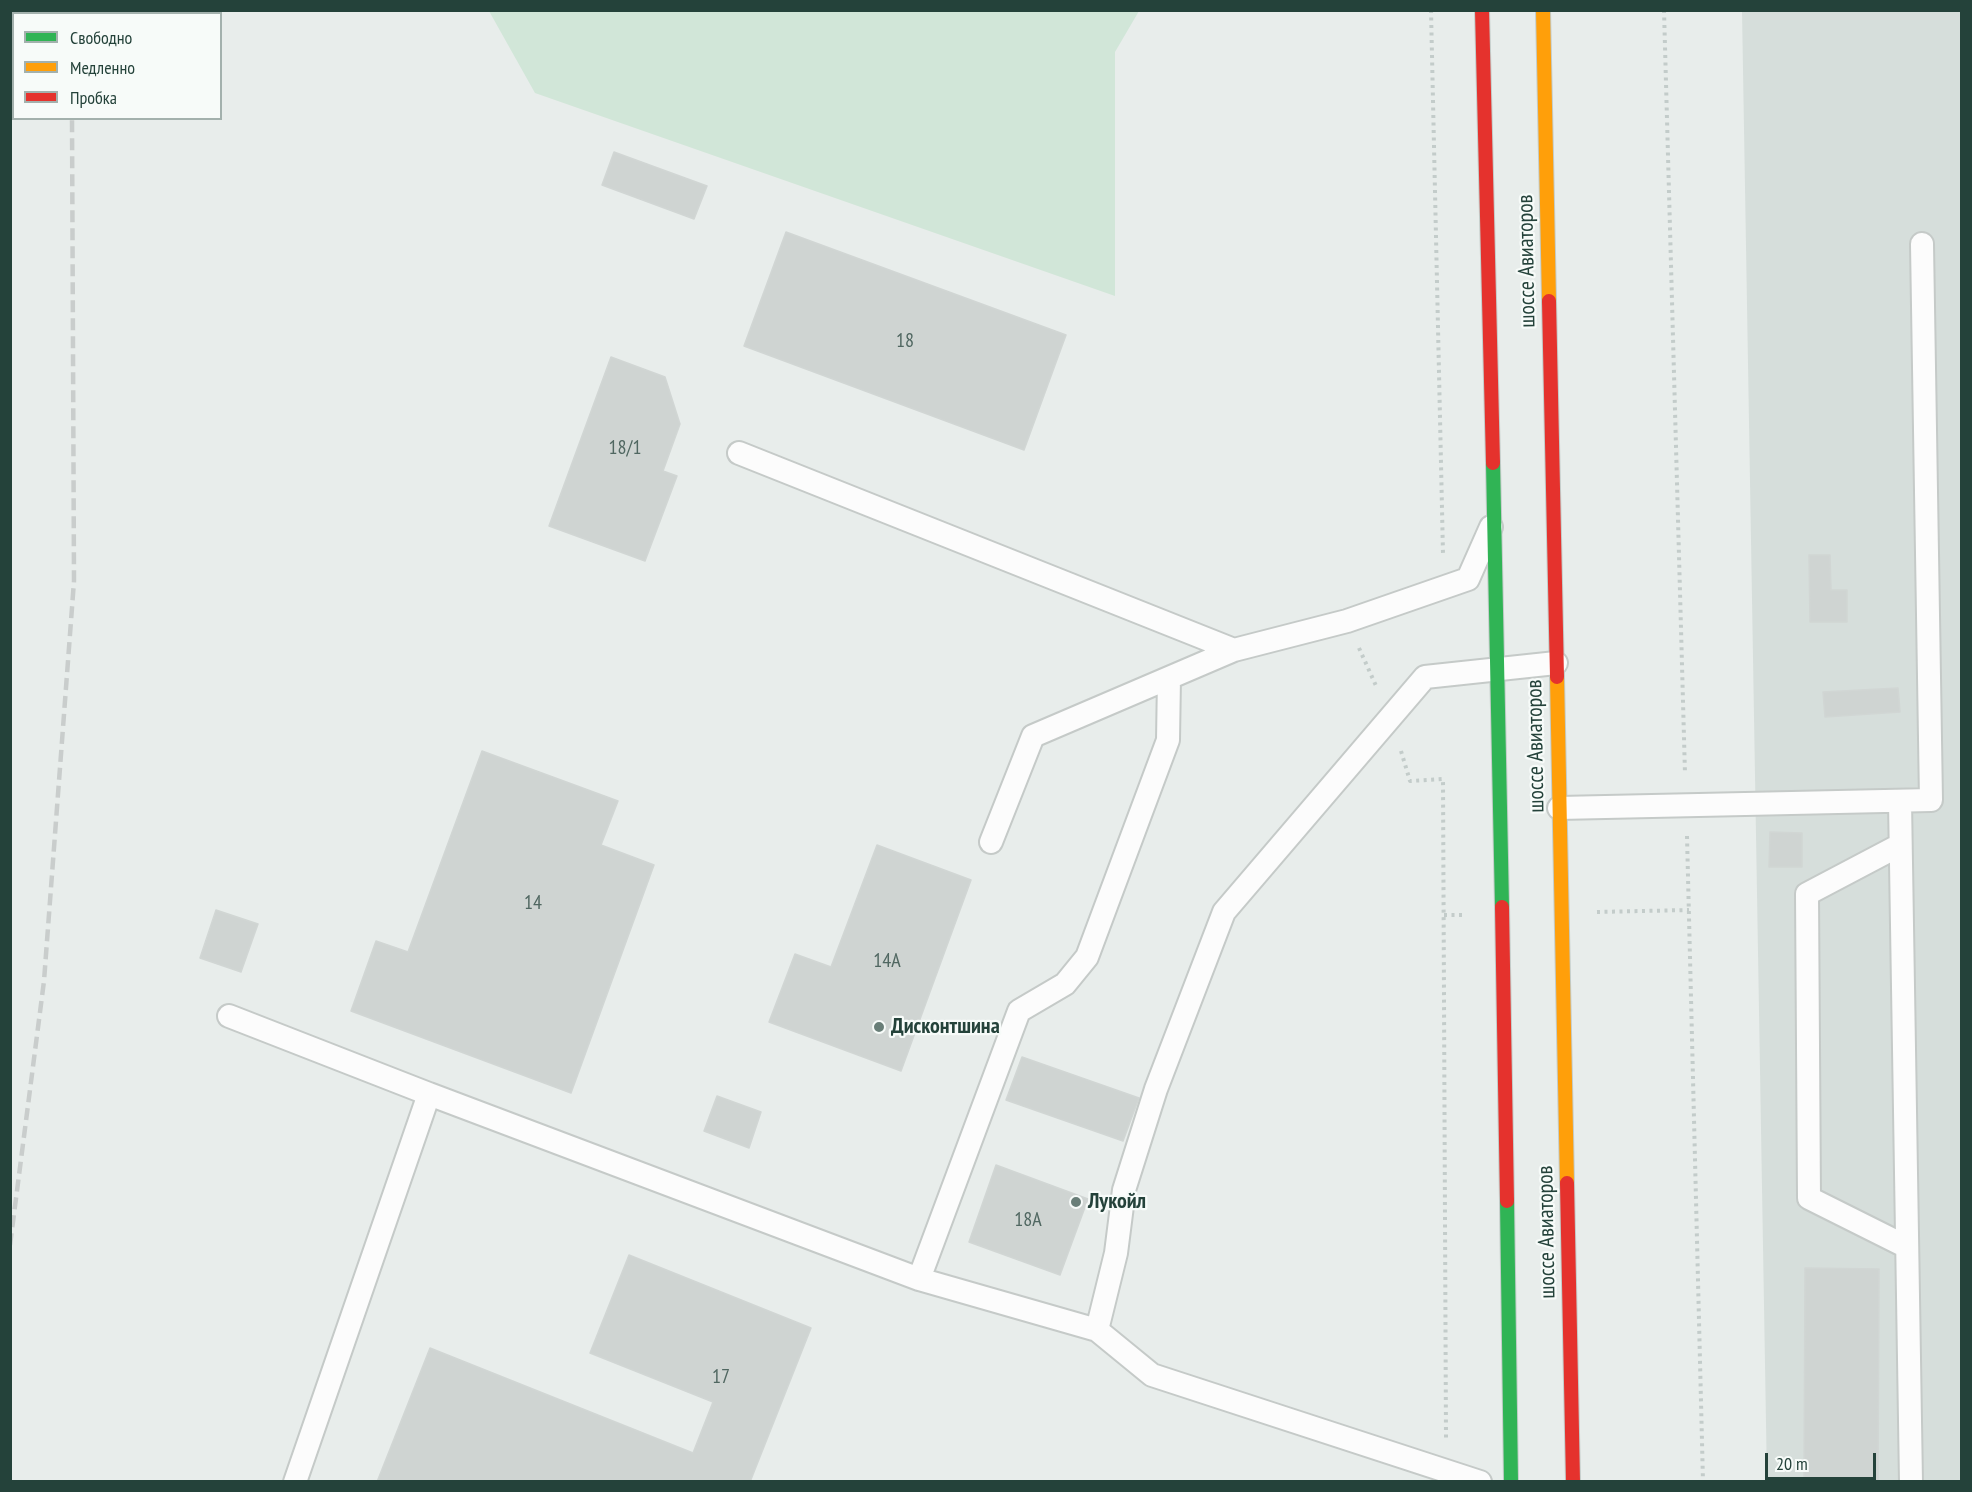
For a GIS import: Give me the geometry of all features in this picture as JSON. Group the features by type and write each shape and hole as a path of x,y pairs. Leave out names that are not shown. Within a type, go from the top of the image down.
{"main road":[{"name":"шоссе Авиаторов","path":"1482,10 1498,668 1511,1482"},
{"name":"шоссе Авиаторов","path":"1543,10 1574,1482"}],"lane":[{"path":"1559,808 1931,800 1922,244"},
{"path":"739,453 1234,650"},
{"path":"991,842 1033,736 1234,650 1347,621 1468,579 1495,517"},
{"path":"1097,1330 1116,1253 1124,1190 1156,1089 1224,912 1425,677 1556,663"},
{"path":"919,1279 1019,1011 1065,984 1087,957 1168,740 1169,678"},
{"path":"1900,801 1911,1482"},
{"path":"1900,845 1807,894 1809,1198 1907,1247"},
{"path":"229,1016 919,1279 1097,1330 1152,1375 1480,1482"},
{"path":"295,1482 429,1094"}],"path":[{"path":"1431,10 1443,554 1432,559"},
{"path":"1664,10 1703,1482"},
{"path":"1347,621 1390,716 1410,781 1443,779 1446,1471"}],"shaded area":[{"path":"1742,11 1961,11 1961,1481 1767,1481"}],"green space":[{"path":"489,11 1139,11 1115,52 1115,296 535,93"}],"building":[{"path":"614,152 707,186 694,219 602,185"},
{"path":"786,232 1066,335 1024,450 744,346"},
{"path":"611,357 665,377 680,424 663,471 677,476 645,561 549,526"},
{"path":"1809,555 1830,555 1831,590 1847,590 1847,622 1810,622"},
{"path":"1898,688 1900,712 1825,717 1823,692"},
{"path":"482,751 618,801 601,845 654,865 571,1093 351,1011 376,941 408,952"},
{"path":"1770,832 1802,833 1802,867 1769,867"},
{"path":"877,845 971,880 901,1071 769,1022 795,954 831,967"},
{"path":"216,910 258,924 241,972 200,958"},
{"path":"1022,1057 1139,1098 1123,1141 1006,1100"},
{"path":"717,1096 761,1112 749,1148 704,1131"},
{"path":"996,1165 1088,1199 1060,1275 969,1242"},
{"path":"629,1255 811,1328 750,1482 377,1482 430,1348 693,1453 713,1402 590,1353"},
{"path":"1805,1268 1879,1269 1878,1482 1804,1482"}],"railway":[{"path":"10,1245 44,981 74,581 72,120"}],"traffic: fast":[{"path":"1493,463 1502,907"},
{"path":"1507,1201 1511,1482"}],"traffic: slow":[{"path":"1543,10 1549,301"},
{"path":"1557,677 1567,1183"}],"traffic: jam":[{"path":"1482,10 1493,463"},
{"path":"1549,301 1557,677"},
{"path":"1502,907 1507,1201"},
{"path":"1567,1183 1573,1482"}],"place":[{"name":"Дисконтшина","path":"879,1027"},
{"name":"Лукойл","path":"1076,1202"}]}
